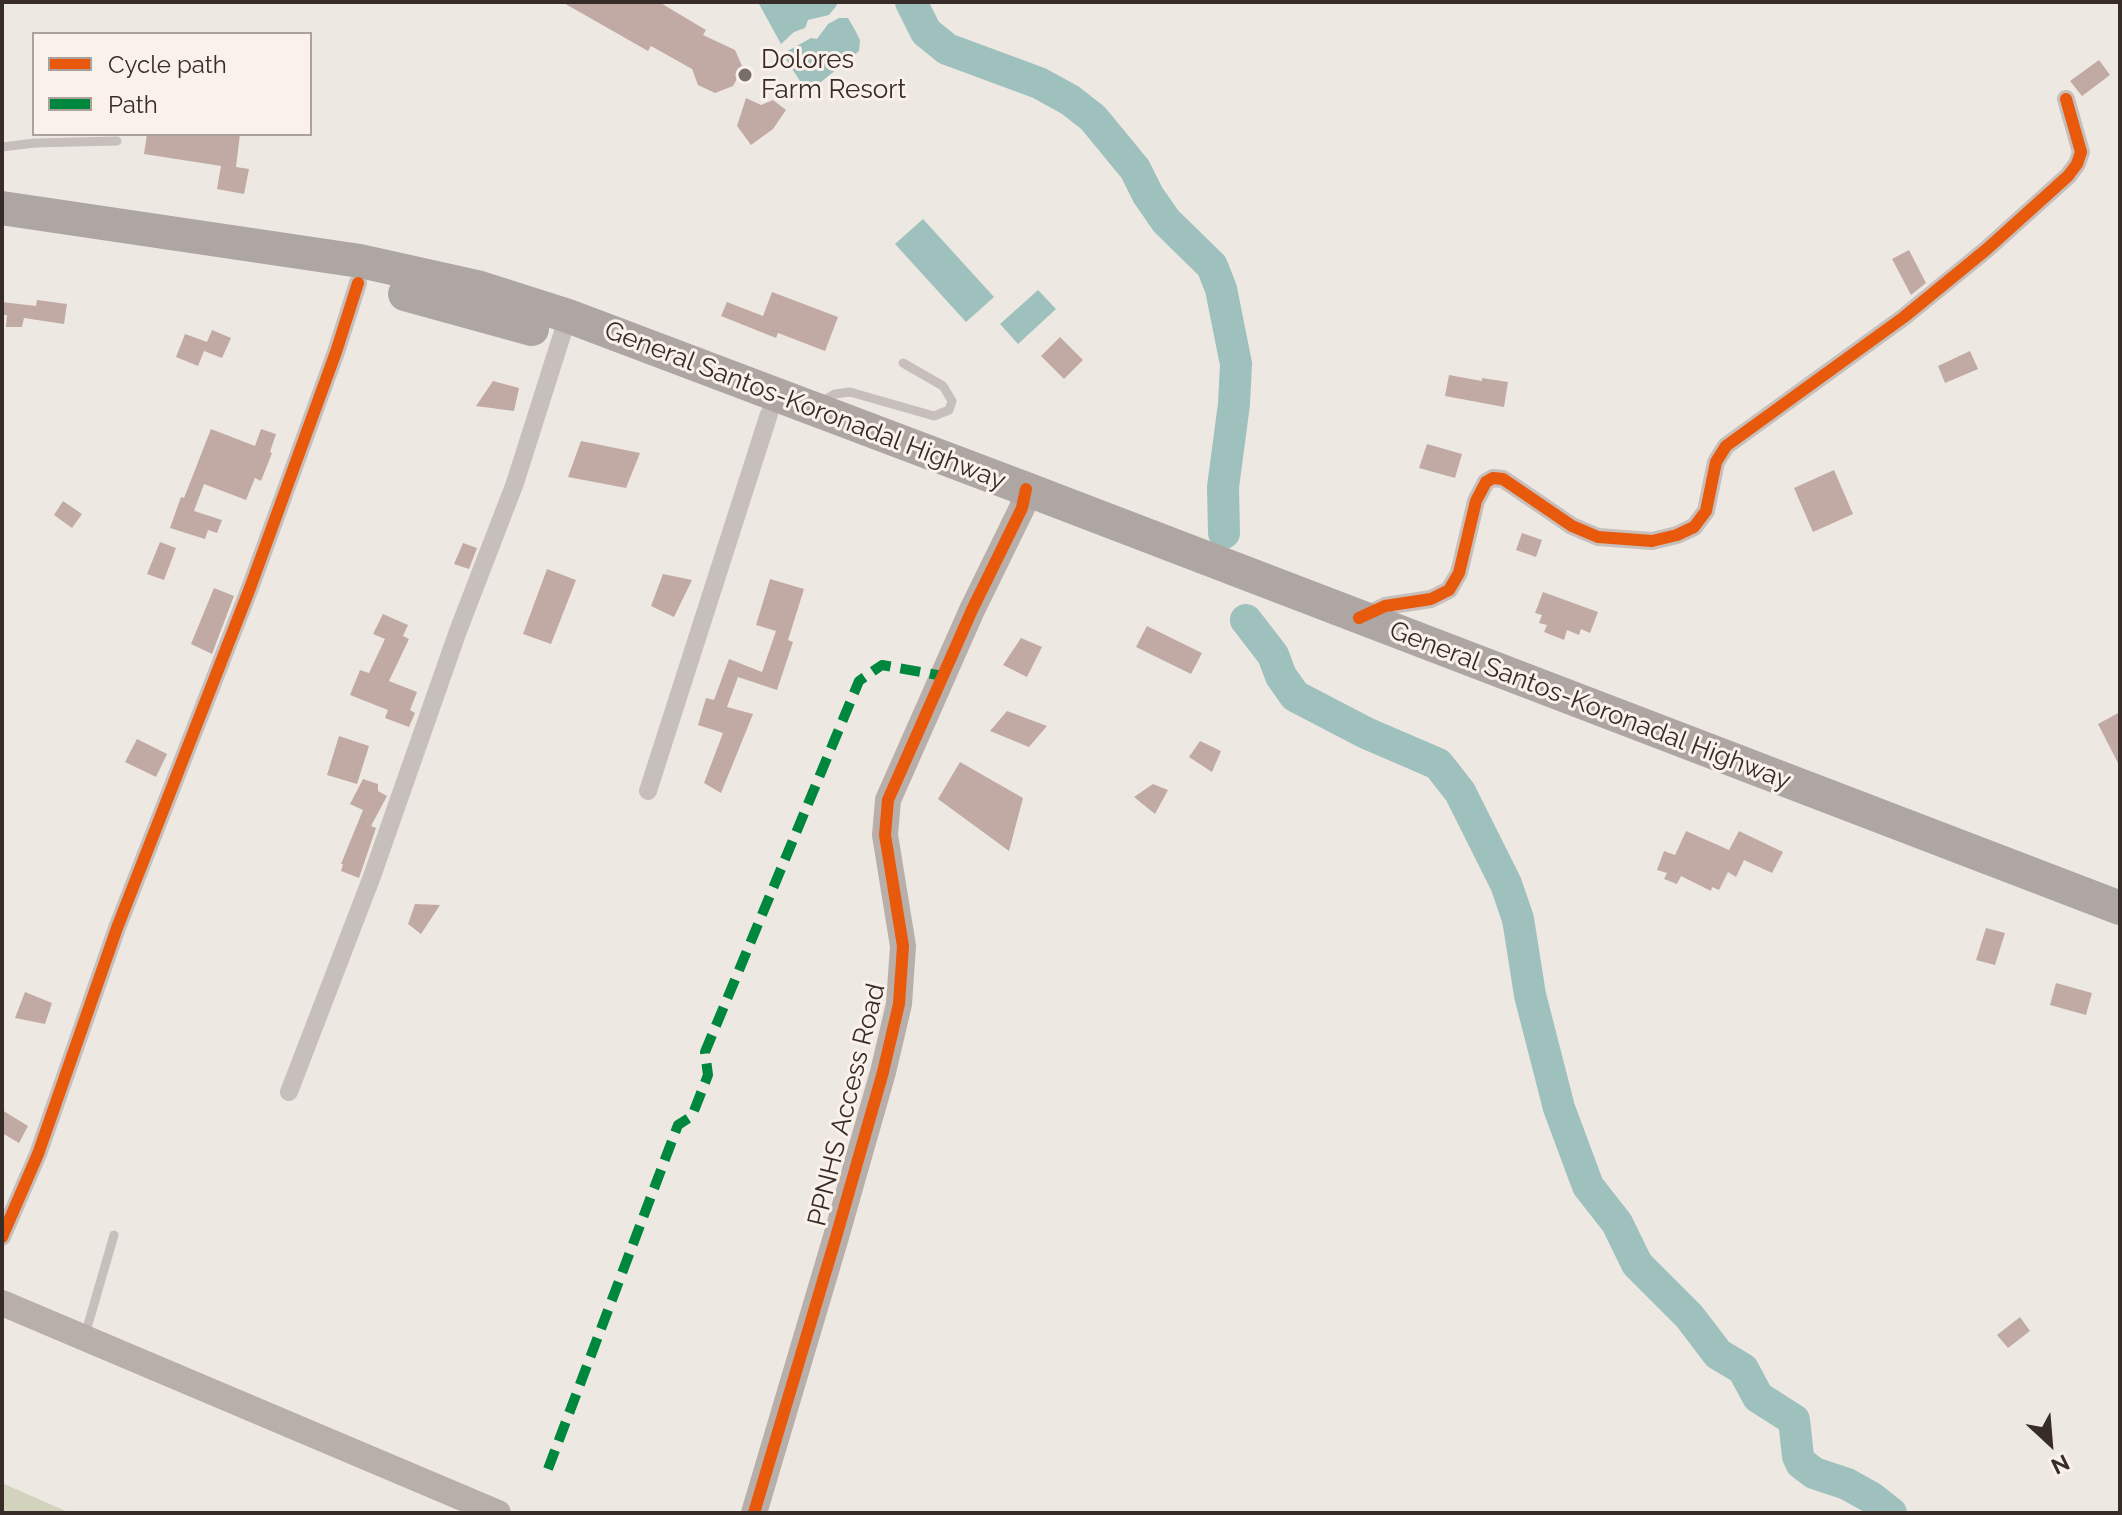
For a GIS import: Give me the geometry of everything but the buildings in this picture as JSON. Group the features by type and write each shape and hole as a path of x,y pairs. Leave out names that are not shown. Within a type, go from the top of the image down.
{"highway":[{"name":"General Santos-Koronadal Highway","path":"2,208 243,254 358,283 563,327 808,408 1564,715 1691,760 2120,926"},
{"name":"General Santos-Koronadal Highway","path":"2,231 243,254 360,261 462,283 769,414 1024,498 1359,618 2120,908"}],"street":[{"path":"1359,618 1385,606 1431,599 1449,590 1459,573 1481,489 1493,478 1503,479 1572,526 1598,537 1652,541 1694,527 1706,511 1716,462 1726,446 1904,317 1987,249 2068,176 2081,152 2066,99"},
{"path":"2,1237 38,1154 117,928 250,588 358,283"},
{"path":"289,1092 371,879 458,631 515,483 563,327"},
{"path":"648,791 769,414"},
{"name":"PPNHS Access Road","path":"754,1513 836,1237 899,1004 903,946 885,835 888,800 1024,498"},
{"path":"2,1303 498,1513"}],"lane":[{"path":"2,147 117,141"},
{"path":"808,408 835,394 850,392 934,416 949,410 952,401 945,388 903,363"},
{"path":"84,1339 114,1235"}],"green space":[{"path":"2,1483 70,1513 2,1513"}],"water":[{"path":"836,2 837,5 829,15 808,20 805,28 794,32 781,44 759,4"},
{"path":"839,18 848,18 860,40 859,51 821,82 811,87 802,84 784,53 811,38 817,39 828,24"},
{"path":"923,219 994,297 966,322 895,244"},
{"path":"1038,290 1056,309 1018,344 1000,324"}],"waterway":[{"path":"911,2 926,32 947,49 1039,83 1070,100 1093,118 1135,169 1166,221 1212,266 1221,289 1236,364 1223,487 1224,533"},
{"path":"1246,620 1273,655 1281,676 1295,696 1366,733 1438,764 1460,792 1506,884 1518,919 1530,995 1559,1108 1588,1186 1617,1223 1637,1264 1689,1316 1718,1354 1743,1369 1758,1397 1794,1420 1801,1463 1814,1473 1847,1484 1891,1513"}],"marked path":[{"path":"548,1469 678,1125 692,1116 708,1075 705,1052 859,681 882,665 943,676"}],"cycle path":[{"path":"1359,618 1385,606 1431,599 1449,590 1459,573 1476,501 1486,482 1493,478 1503,479 1572,526 1598,537 1652,541 1694,527 1706,511 1716,462 1726,446 1904,317 1987,249 2068,176 2081,152 2066,99"},
{"path":"2,1237 38,1154 117,928 250,588 358,283"},
{"path":"754,1513 836,1237 899,1004 903,946 885,835 888,800 972,610 1022,508 1026,489"}],"place":[{"name":"Dolores Farm Resort","path":"745,75"}]}
